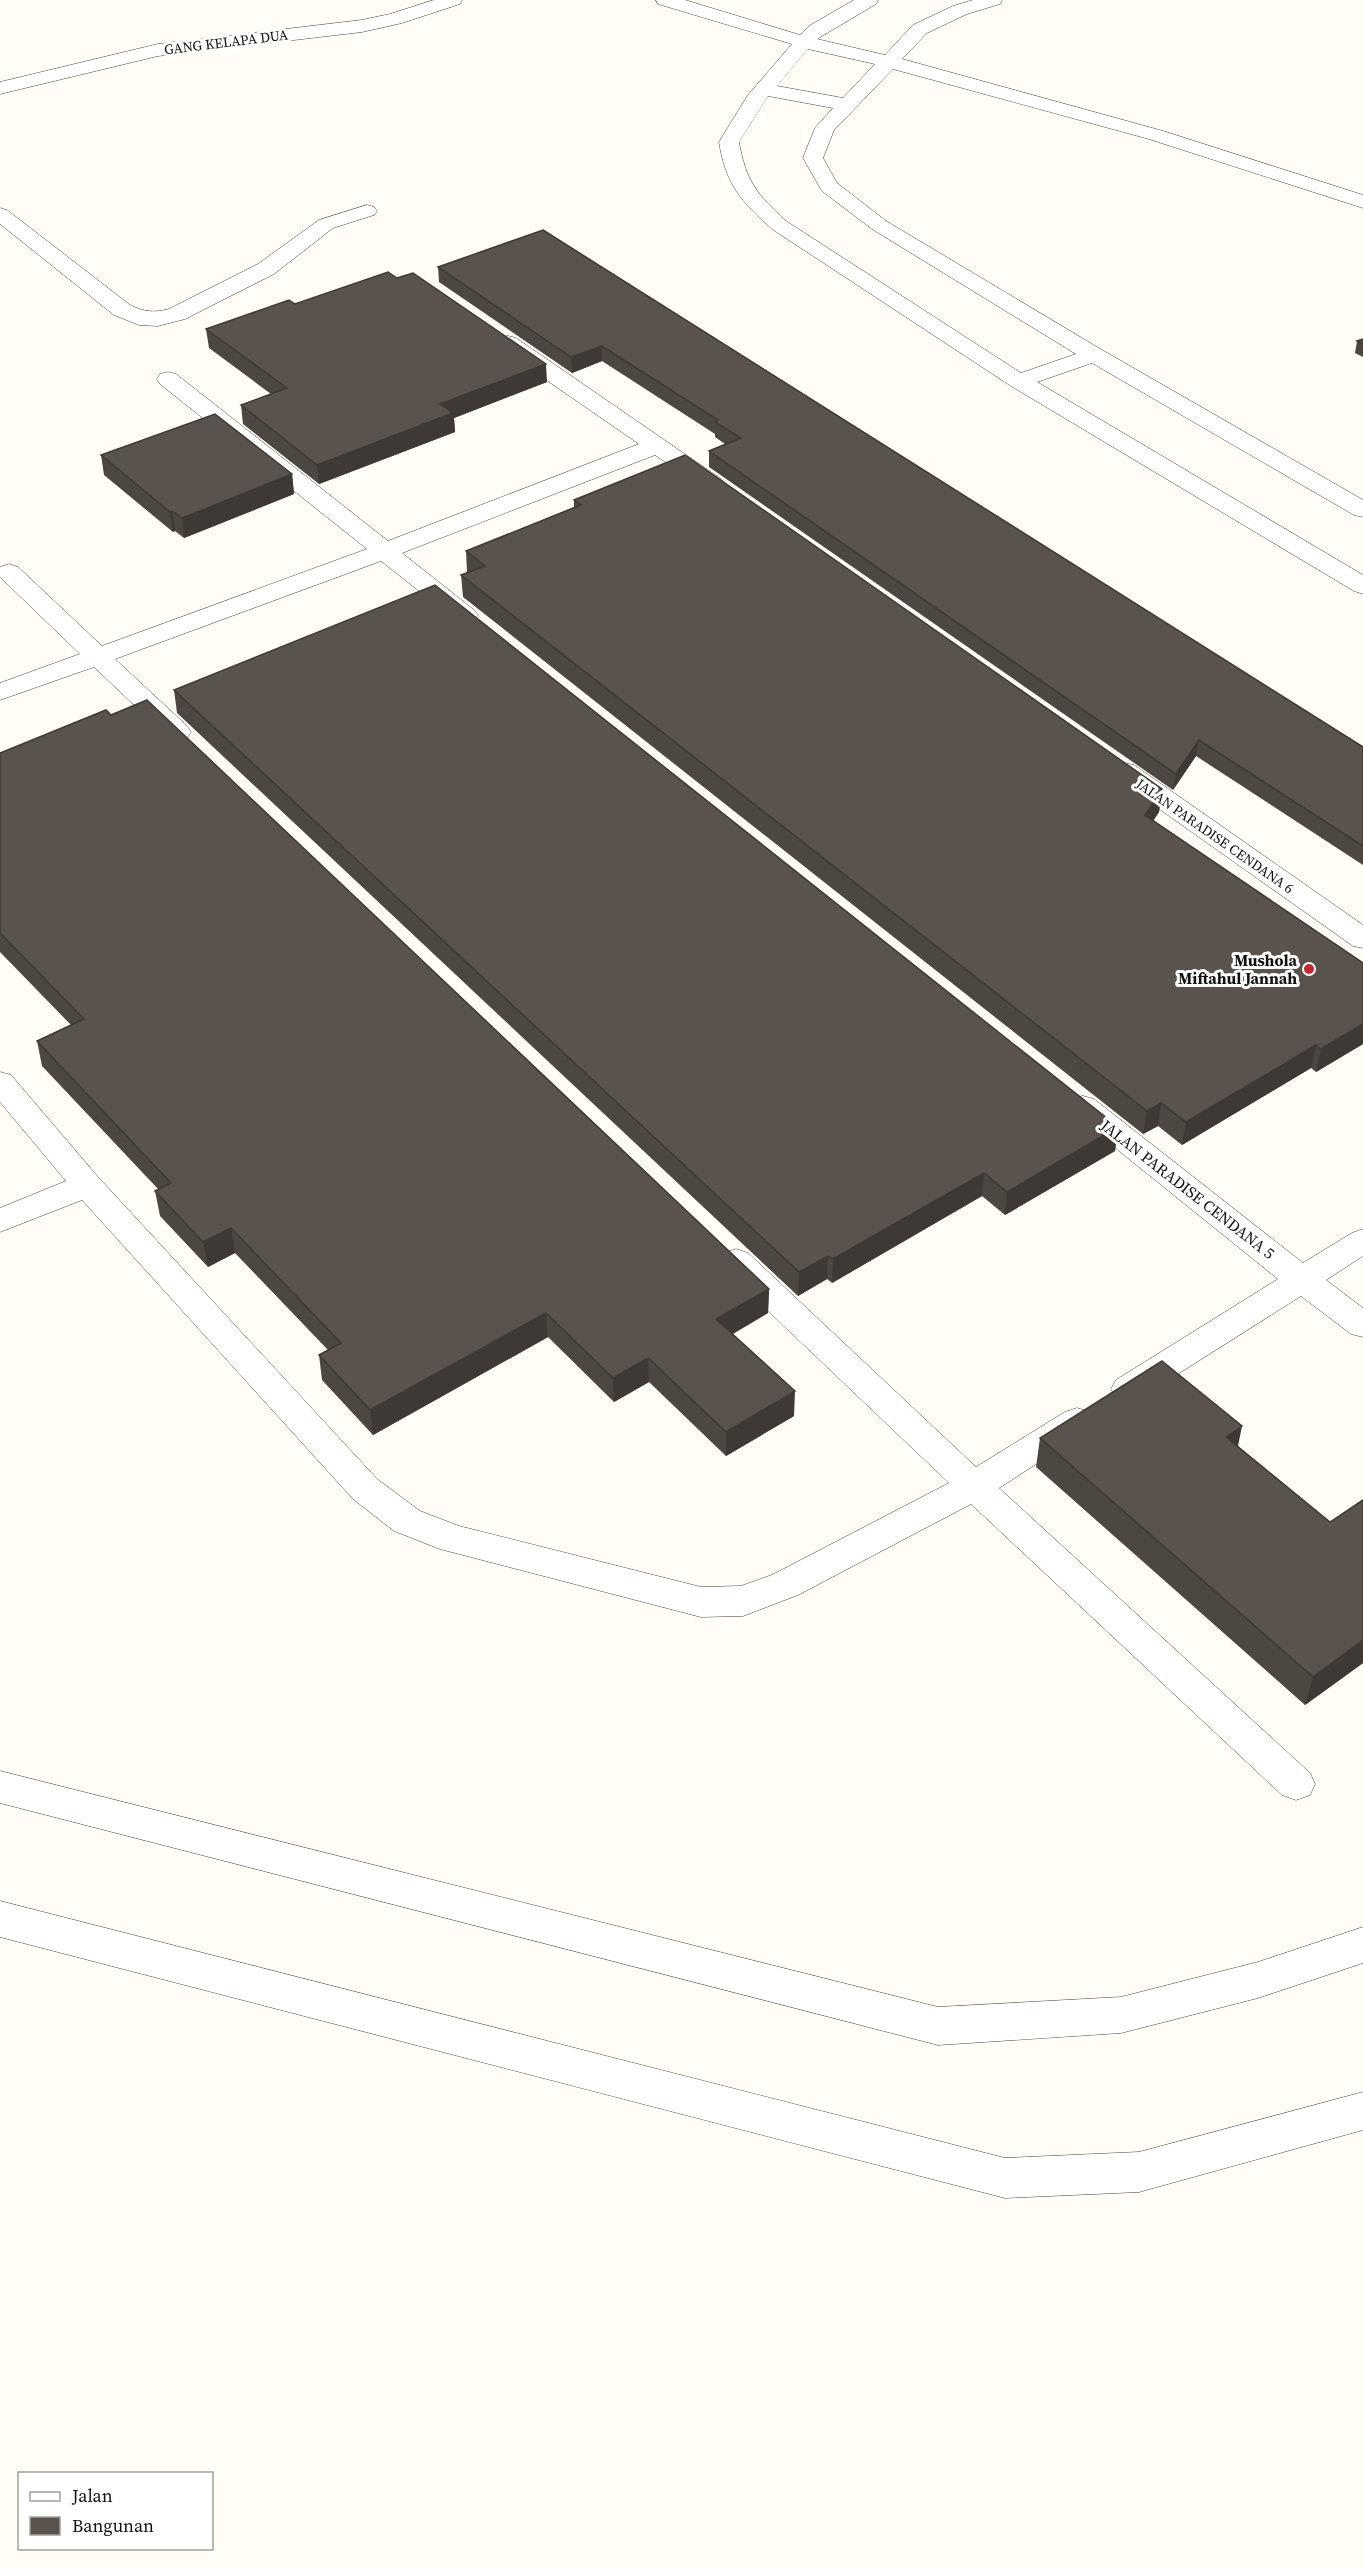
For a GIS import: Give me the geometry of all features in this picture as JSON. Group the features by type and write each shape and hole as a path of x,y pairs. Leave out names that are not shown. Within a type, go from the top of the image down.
{"street":[{"path":"665,0 804,42 887,61 1156,135 1363,202"},
{"path":"869,0 854,6 816,30 804,42 763,89 729,142 733,167 750,198 779,225 1019,381 1363,586"},
{"path":"993,0 960,10 920,29 825,128 813,158 829,187 879,225 1094,355 1363,510"},
{"name":"GANG KELAPA DUA","path":"0,88 122,57 210,43 362,26 395,19 442,1"},
{"path":"763,89 847,105"},
{"path":"0,214 8,230 122,310 139,318 158,319 177,314 266,269 326,224 367,211"},
{"path":"484,326 736,500"},
{"path":"1019,381 1094,355"},
{"path":"168,379 488,633"},
{"path":"0,692 385,551 658,445"},
{"path":"9,572 201,754"},
{"name":"JALAN PARADISE CENDANA 6","path":"1108,761 1363,939"},
{"path":"0,1082 87,1185 365,1489 407,1521 453,1539 701,1602 743,1601 784,1585 974,1486 1363,1241"},
{"name":"JALAN PARADISE CENDANA 5","path":"1058,1086 1301,1279 1363,1325"},
{"path":"0,1221 87,1185"},
{"path":"713,1240 1296,1784"},
{"path":"0,1787 938,2026 1121,2015 1258,1980 1363,1944"},
{"path":"0,1919 1005,2178 1139,2172 1363,2111"}],"building":[{"path":"543,230 1363,747 1363,846 1199,740 1176,774 709,451 741,438 715,422 718,420 602,346 571,357 438,267"},
{"path":"388,272 397,278 413,273 546,364 440,404 453,413 317,465 241,405 287,388 206,329 289,300 295,304"},
{"path":"215,414 292,474 182,518 170,512 101,455"},
{"path":"685,455 1162,789 1145,815 1363,963 1363,1024 1321,1049 1316,1045 1186,1122 1161,1103 1147,1111 461,575 485,566 466,551 581,505 574,500"},
{"path":"435,585 1118,1127 1007,1192 984,1173 833,1259 828,1256 799,1272 174,690"},
{"path":"147,700 769,1289 716,1319 795,1391 726,1432 648,1358 613,1378 546,1313 370,1410 319,1355 341,1343 231,1228 203,1242 155,1191 171,1183 37,1041 84,1019 0,933 0,753 106,710 111,715"},
{"path":"1162,1361 1242,1426 1226,1437 1330,1522 1363,1500 1363,1640 1313,1677 1040,1438"}],"place":[{"name":"Mushola Miftahul Jannah","path":"1309,969"}]}
